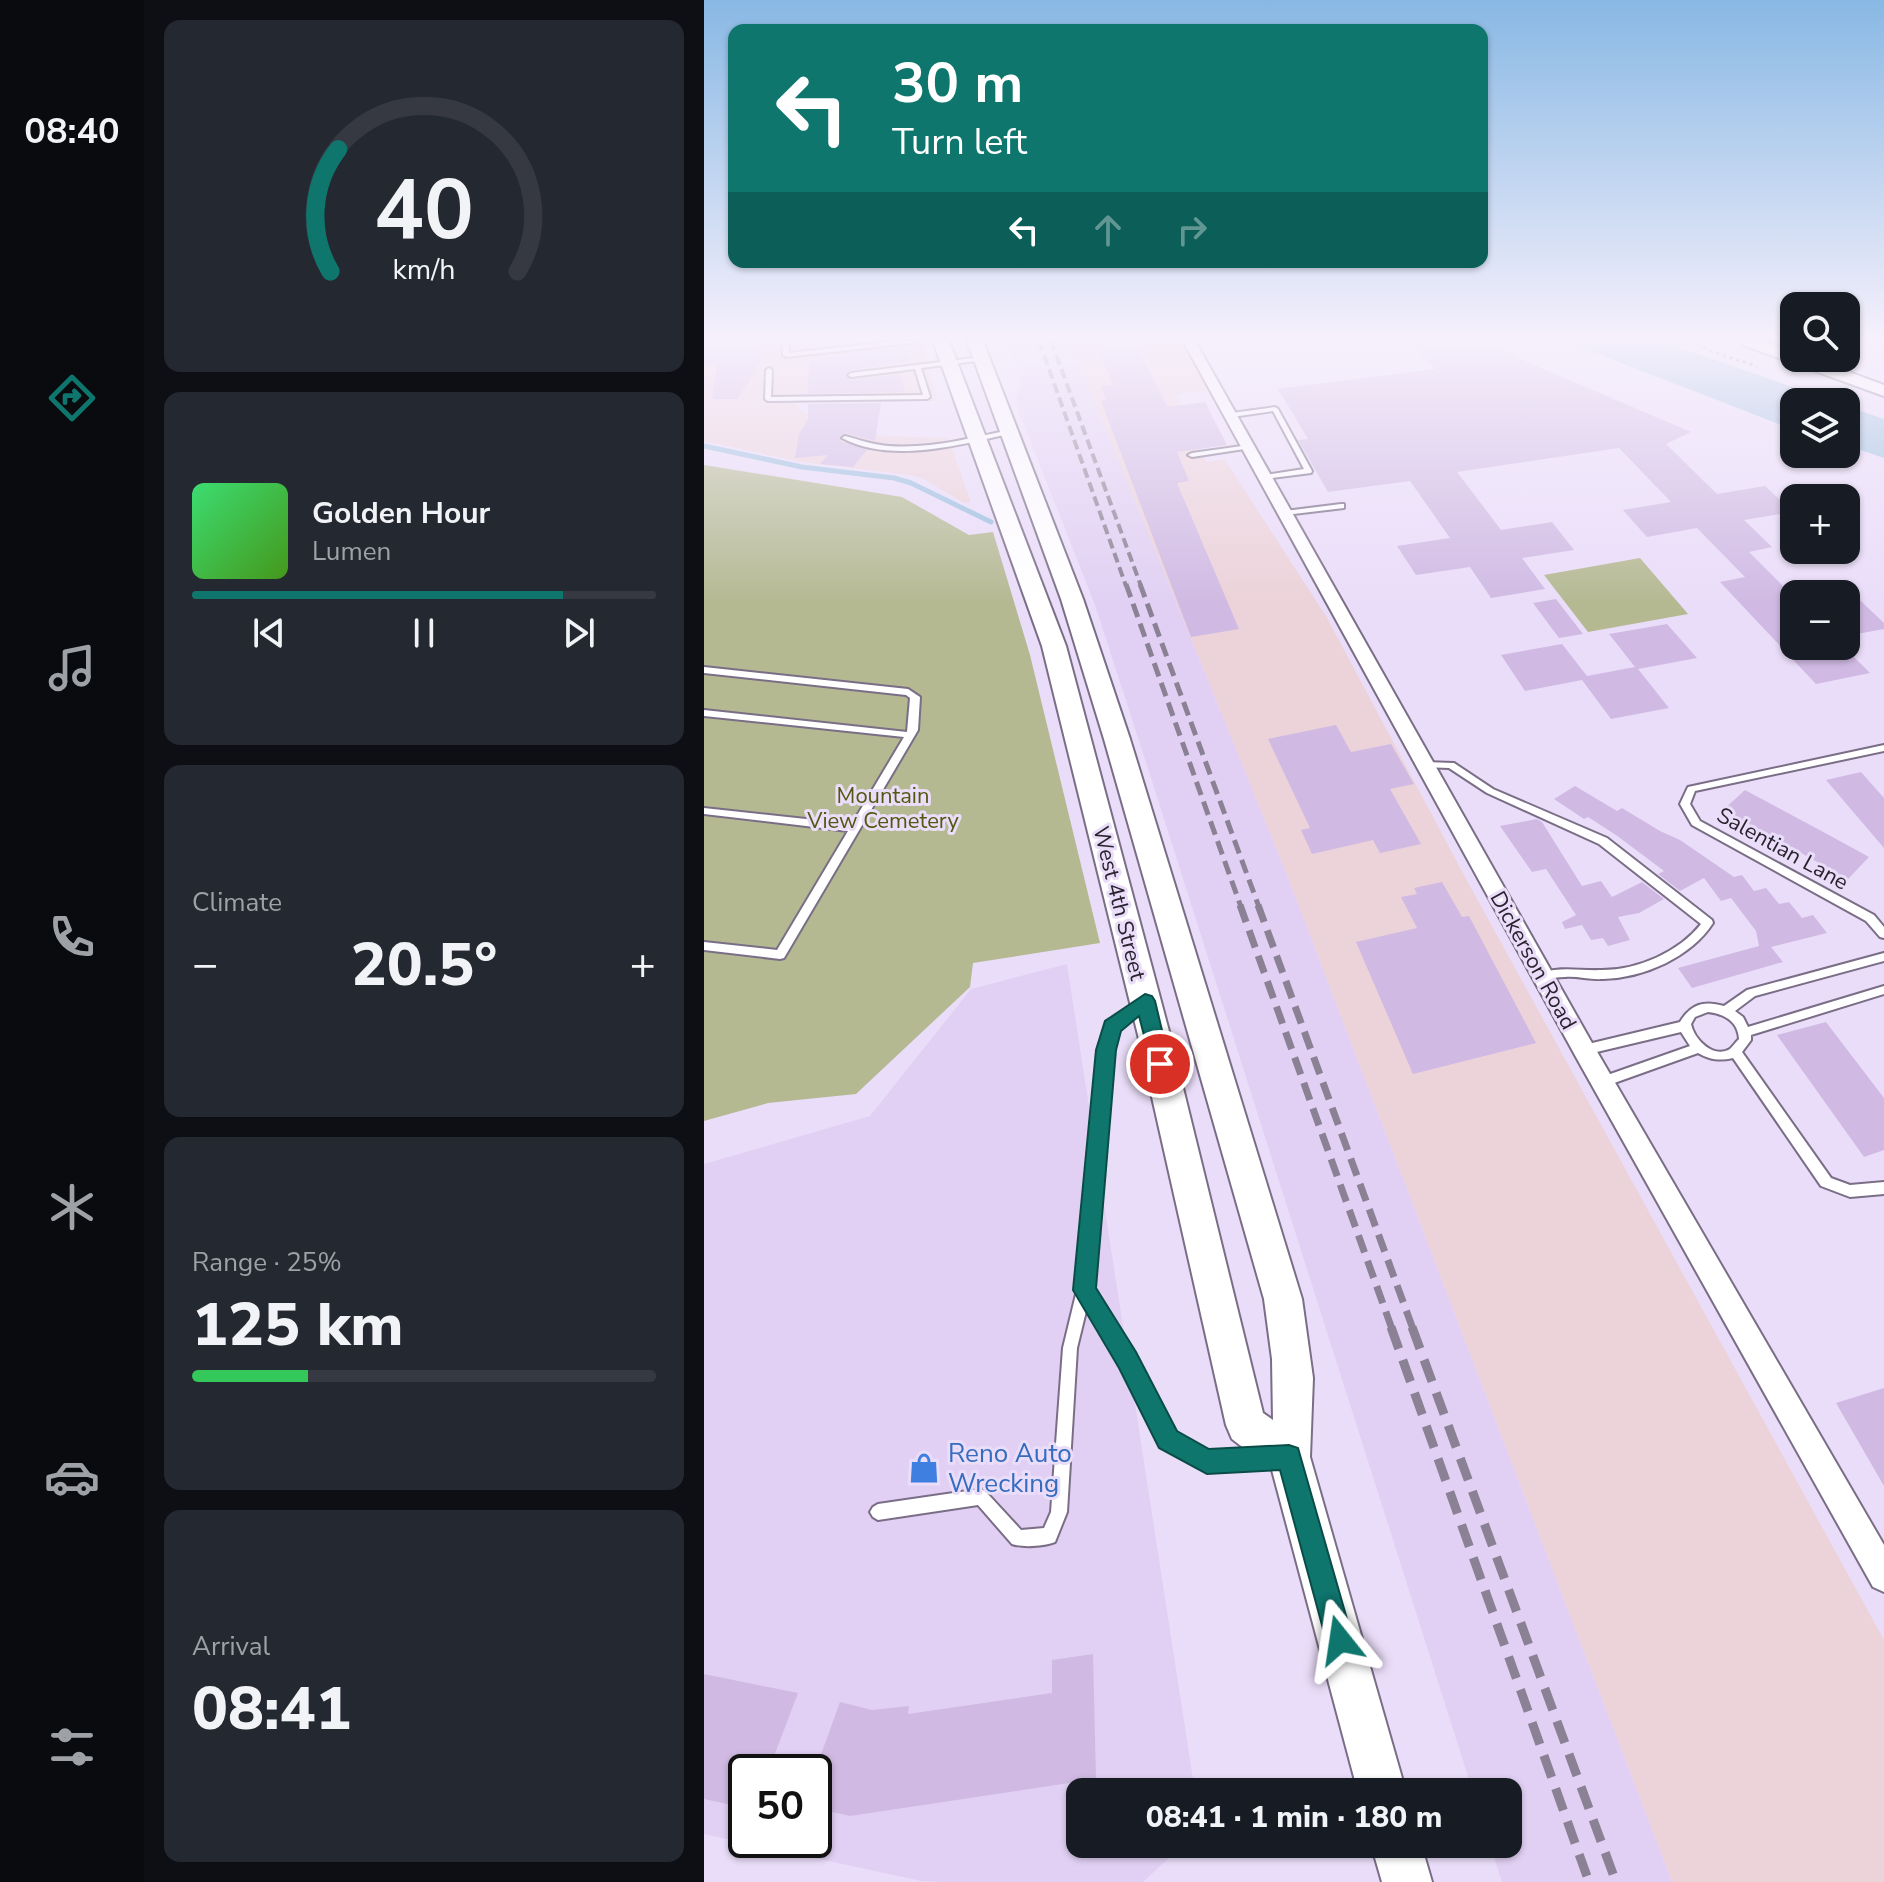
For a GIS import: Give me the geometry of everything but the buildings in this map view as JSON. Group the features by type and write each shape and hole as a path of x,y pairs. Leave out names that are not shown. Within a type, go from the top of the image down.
{"main road":[{"name":"West 4th Street","path":"975,429 1054,646 1145,1001 1246,1425 1289,1457"},
{"name":"West 4th Street","path":"1009,429 1072,599 1117,739 1283,1299 1296,1413 1289,1457 1378,1778"},
{"path":"1400,1858 1407,1882"}],"street":[{"name":"Dickerson Road","path":"1239,429 1584,1050 1884,1576"}],"lane":[{"path":"1266,477 1308,471 1286,429"},
{"path":"845,438 897,451 942,447 1010,432"},
{"path":"1192,455 1249,447"},
{"path":"1285,513 1341,506"},
{"path":"704,670 908,692 915,697 910,735 780,955 704,946"},
{"path":"704,713 910,735"},
{"name":"Salentian Lane","path":"1882,751 1691,789 1685,804 1696,823 1870,918 1884,934"},
{"path":"1425,765 1451,765 1490,791 1603,841 1708,923 1700,936 1632,972 1599,975 1565,969 1544,976"},
{"path":"704,811 855,828"},
{"path":"1726,1011 1751,993 1884,957"},
{"path":"1746,1032 1884,990"},
{"path":"878,1512 981,1497 1018,1538 1049,1536 1059,1512 1070,1348 1084,1290 1106,1050 1112,1027 1145,1001"},
{"path":"1707,1007 1726,1011 1742,1024 1746,1032 1742,1047 1736,1052 1717,1055 1698,1048 1691,1041 1685,1026 1686,1019 1698,1009 1707,1007"},
{"path":"1584,1050 1685,1026"},
{"path":"1603,1082 1698,1048"},
{"path":"1736,1052 1826,1182 1850,1191 1884,1188"},
{"path":"1084,1290 1128,1360 1168,1440 1207,1462 1289,1457"}],"shaded area":[{"path":"704,429 846,429 888,436 948,438 971,502 964,503 922,478 910,475 802,462 704,441"},
{"path":"1026,429 1106,429 1285,870 1672,1882 1502,1882 1494,1858 1522,1858 1522,1778 1469,1778 1095,605"},
{"path":"1106,429 1191,429 1206,462 1225,460 1326,616 1465,877 1884,1640 1884,1882 1672,1882 1285,870"},
{"name":"Reno Auto Wrecking","path":"1067,964 1193,1778 1066,1778 1066,1858 1169,1858 1143,1882 921,1881 815,1858 832,1858 832,1754 728,1754 728,1839 704,1834 704,1164 870,1116 971,989"}],"green space":[{"name":"Mountain View Cemetery","path":"704,465 902,497 969,535 993,532 1030,655 1100,943 973,963 970,987 856,1094 768,1103 704,1121"},
{"path":"1640,558 1688,614 1588,632 1544,575"}],"water":[{"path":"1860,429 1884,429 1884,458 1860,450"}],"waterway":[{"path":"704,446 802,467 894,478 911,483 991,522"}],"railway":[{"path":"1070,429 1126,586"},
{"path":"1083,429 1141,586"},
{"path":"1126,584 1241,907"},
{"path":"1140,584 1259,907"},
{"path":"1240,905 1392,1329"},
{"path":"1258,905 1413,1329"},
{"path":"1391,1327 1589,1882"},
{"path":"1412,1327 1616,1882"}],"place":[{"name":"Reno Auto Wrecking","path":"924,1468"}],"route":[{"path":"1160,1064 1145,1001 1112,1027 1106,1050 1084,1290 1128,1360 1168,1440 1207,1462 1289,1457 1340,1640"}]}
